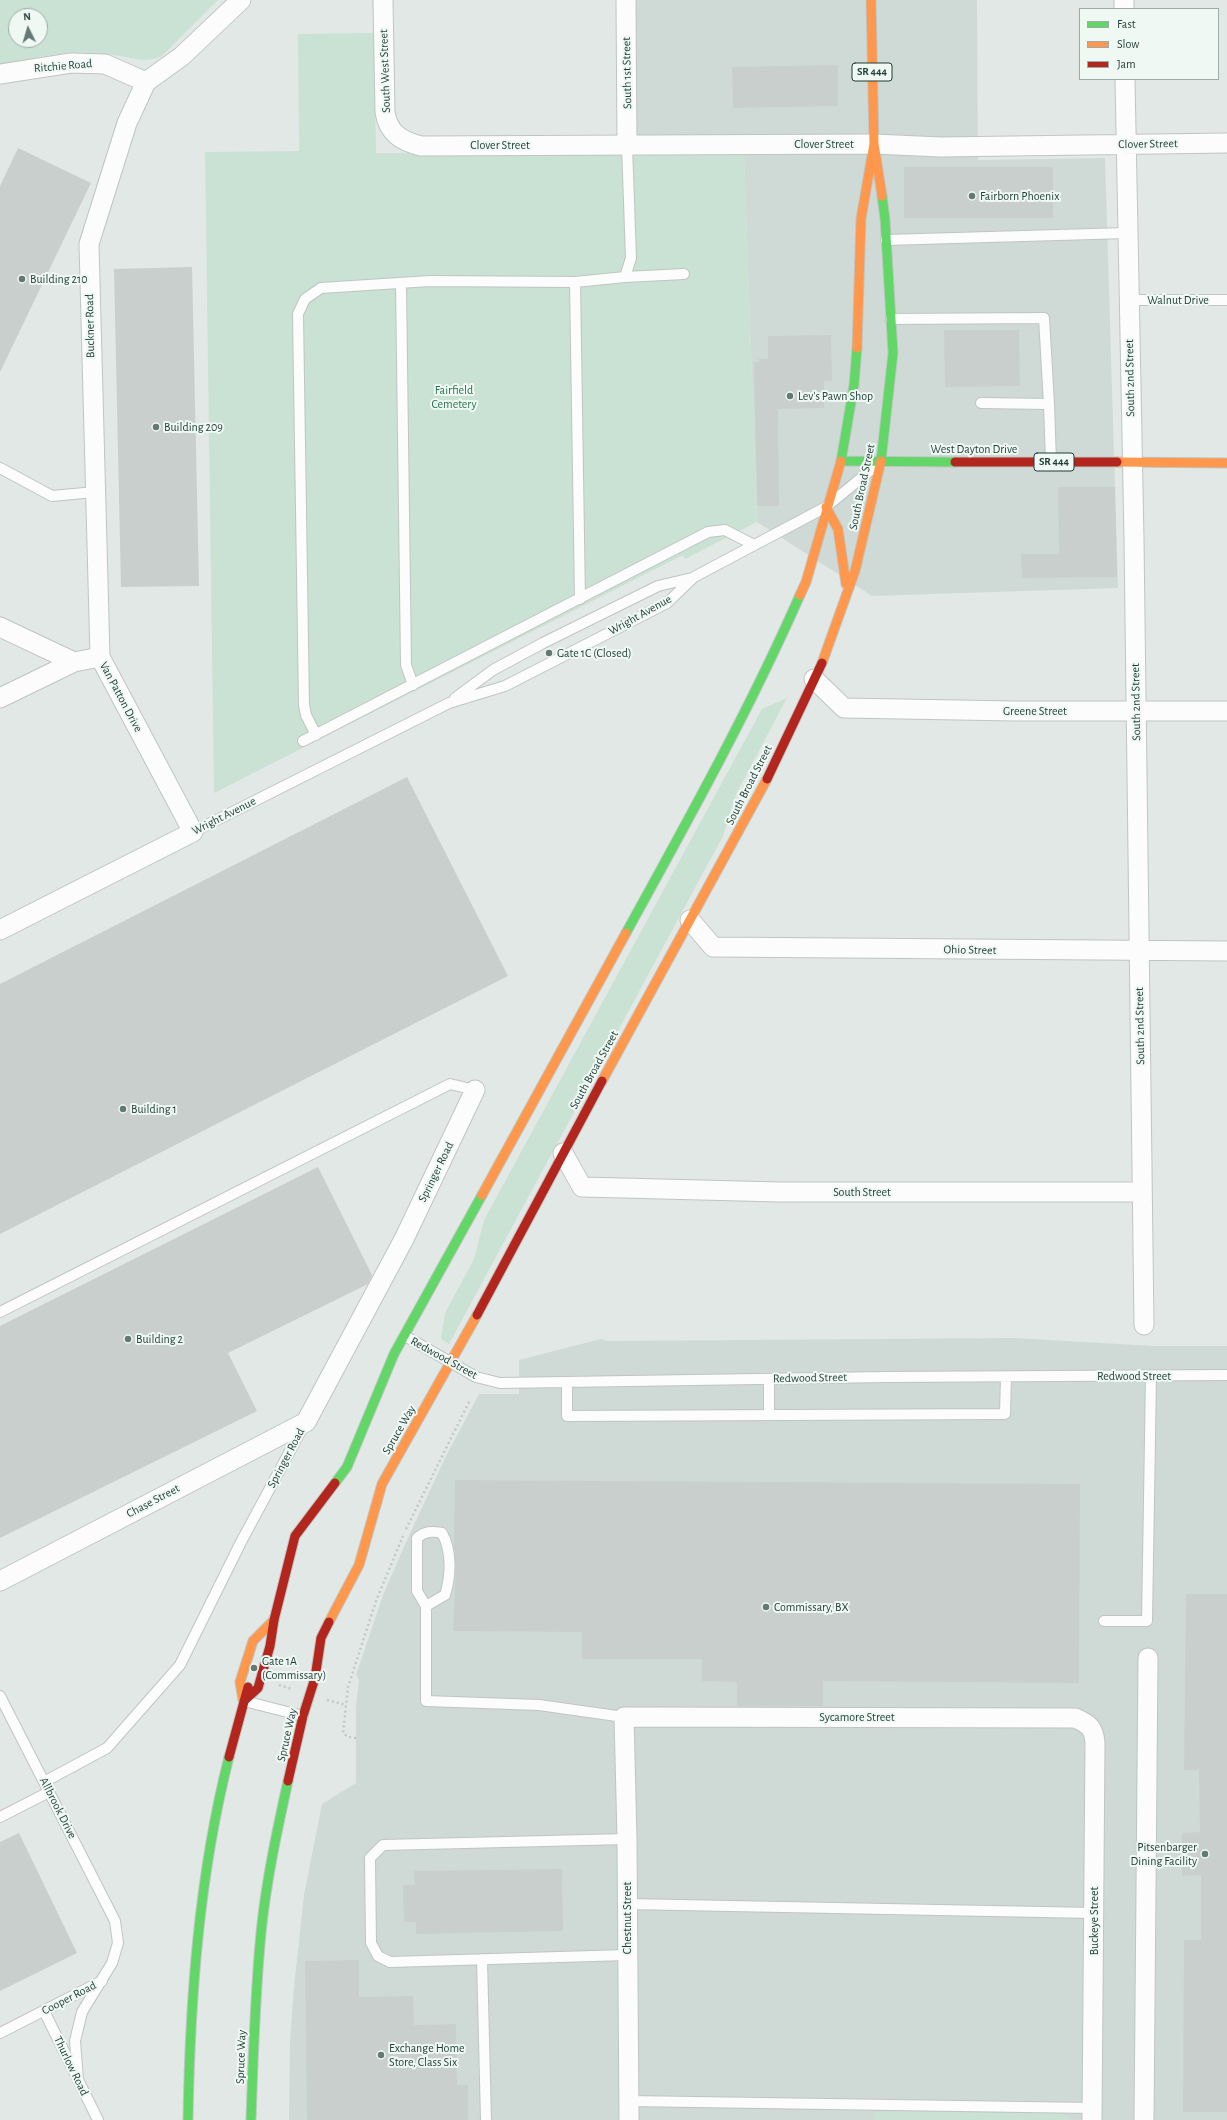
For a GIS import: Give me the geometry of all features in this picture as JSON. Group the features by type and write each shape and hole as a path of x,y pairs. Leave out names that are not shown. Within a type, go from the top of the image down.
{"street":[{"name":"Buckner Road","path":"100,658 94,492 90,244 127,123 146,82 182,56 241,0"},
{"name":"South West Street","path":"383,0 387,124 398,138 408,143 421,146"},
{"name":"South 1st Street","path":"626,0 628,145"},
{"name":"South Broad Street","path":"440,1382 765,783 824,659 855,571 882,461 893,353 886,240 874,144 871,0"},
{"name":"Ritchie Road","path":"2,78 72,63 104,64 146,82"},
{"name":"South 2nd Street","path":"1125,80 1131,463 1134,539 1144,1325"},
{"name":"Clover Street","path":"421,146 874,144 941,146 1227,143"},
{"name":"South Broad Street","path":"244,1702 260,1643 274,1620 295,1536 347,1467 394,1354 704,791 775,653 806,582 826,507 841,462 855,378 861,219 874,144"},
{"name":"West Dayton Drive","path":"841,462 1227,463"},
{"path":"826,507 838,529 844,556 847,594"},
{"path":"0,627 74,662"},
{"name":"Van Patton Drive","path":"0,698 74,662 100,658 193,832"},
{"name":"Greene Street","path":"814,679 844,708 1227,711"},
{"name":"Wright Avenue","path":"0,930 193,832"},
{"name":"Ohio Street","path":"690,920 713,947 1227,951"},
{"name":"Springer Road","path":"306,1422 404,1239 475,1090"},
{"name":"South Street","path":"563,1153 582,1187 780,1192 1142,1192"},
{"name":"Spruce Way","path":"251,2120 255,2012 261,1931 275,1841 303,1716 315,1678 321,1638 359,1565 382,1484 440,1382"},
{"name":"Chase Street","path":"0,1581 306,1422"},
{"path":"1144,2120 1148,1658"},
{"path":"188,2120 190,2034 200,1924 222,1786 244,1702"},
{"name":"Sycamore Street","path":"624,1717 1075,1718 1090,1724"},
{"name":"Chestnut Street","path":"624,1717 627,1839 628,2111"},
{"name":"Buckeye Street","path":"1090,1724 1094,1732 1095,1743 1092,2114"}],"lane":[{"path":"625,277 631,258 628,145"},
{"path":"886,240 1127,233"},
{"path":"316,735 306,715 304,705 298,314 305,299 321,288 446,280 575,282 625,277 684,274"},
{"path":"575,282 580,599"},
{"path":"401,284 406,665 412,685"},
{"name":"Walnut Drive","path":"1128,300 1227,300"},
{"path":"891,319 1044,318 1051,462"},
{"path":"980,403 1049,404"},
{"name":"Wright Avenue","path":"193,832 449,703 494,670 543,643 658,586 694,577 826,507 882,461"},
{"path":"0,468 52,496 94,492"},
{"path":"303,741 708,532 725,530 754,545"},
{"name":"Wright Avenue","path":"449,703 505,686 667,603 694,577"},
{"path":"0,1312 450,1084 475,1090"},
{"name":"Redwood Street","path":"405,1336 450,1364 476,1377 500,1383 1227,1375"},
{"path":"1104,1621 1147,1621 1151,1376"},
{"path":"567,1382 567,1416 1005,1414 1006,1377"},
{"path":"769,1379 769,1415"},
{"name":"Springer Road","path":"44,1782 107,1748 180,1665 242,1542 306,1422"},
{"path":"426,1606 445,1595 449,1582 448,1544 442,1533 433,1531 423,1532 417,1538 417,1591 426,1606 426,1701 539,1705 624,1717"},
{"name":"Allbrook Drive","path":"0,1696 115,1921"},
{"path":"244,1702 303,1716"},
{"path":"0,1817 49,1792"},
{"path":"627,1839 383,1844 370,1858 371,1943 378,1956 390,1962 627,1955"},
{"path":"627,1904 1094,1913"},
{"name":"Cooper Road","path":"0,2033 102,1981 112,1963 118,1944 115,1921"},
{"path":"482,1959 486,2120"},
{"path":"78,2080 75,2041 82,2012 102,1981"},
{"name":"Thurlow Road","path":"44,2011 98,2120"},
{"path":"628,2111 1092,2114"}],"path":[{"path":"356,1738 348,1737 343,1732 348,1687 376,1601 407,1525 470,1400"}],"shaded area":[{"path":"634,0 977,0 978,160 1105,158 1118,588 872,596 757,522 744,155 636,153"},
{"path":"1014,1338 1154,1346 1227,1346 1227,2120 289,2120 290,2042 294,1987 304,1895 322,1804 356,1783 356,1706 359,1681 356,1675 383,1595 407,1540 445,1458 479,1394 519,1394 519,1360 601,1339 608,1341"}],"green space":[{"path":"0,0 218,0 162,56 157,58 141,60 120,56 88,53 45,56 0,64"},
{"name":"Fairfield Cemetery","path":"374,33 376,153 744,154 757,522 685,559 683,555 214,793 205,152 299,151 298,34"},
{"path":"787,698 736,794 723,836 449,1344 441,1339 445,1313 474,1259 484,1220 762,709"},
{"path":"874,2112 1054,2113 1066,2115 1072,2120 874,2120"}],"building":[{"path":"838,65 838,106 733,108 732,67"},
{"name":"Building 210","path":"18,148 91,183 0,372 0,186"},
{"path":"904,167 1053,167 1053,218 904,218"},
{"name":"Building 209","path":"192,267 199,586 121,587 114,269"},
{"path":"944,330 1019,330 1020,386 945,387"},
{"path":"831,335 832,381 824,381 824,408 778,409 779,506 757,506 754,362 759,362 758,359 768,359 768,336"},
{"path":"1058,487 1115,487 1117,577 1022,578 1021,554 1059,554"},
{"name":"Building 1","path":"407,777 508,976 0,1234 0,984"},
{"name":"Building 2","path":"318,1167 372,1275 368,1284 228,1353 257,1411 0,1538 0,1326"},
{"name":"Commissary, BX","path":"455,1480 1080,1484 1079,1683 823,1681 823,1706 737,1706 737,1682 702,1681 702,1659 582,1659 582,1632 453,1631 456,1564 454,1548"},
{"path":"1186,1594 1227,1594 1227,2112 1183,2112 1184,1940 1201,1940 1201,1875 1182,1876 1182,1833 1200,1832 1199,1770 1184,1770"},
{"path":"19,1833 77,1953 0,1991 0,1842"},
{"path":"562,1869 563,1931 416,1934 416,1922 404,1922 403,1885 415,1885 414,1871"},
{"name":"Exchange Home Store, Class Six","path":"359,1960 359,1997 413,1996 414,2025 456,2024 457,2085 468,2085 468,2120 307,2120 305,1961"}],"traffic: fast":[{"path":"881,461 893,353 885,219 882,196"},
{"path":"857,348 854,385 841,461 955,462"},
{"path":"626,933 739,724 800,595"},
{"path":"335,1483 347,1467 394,1354 482,1195"},
{"path":"188,2120 194,1983 203,1892 210,1846 229,1757"},
{"path":"251,2120 253,2049 263,1914 276,1838 288,1781"}],"traffic: slow":[{"path":"871,0 874,144 882,196"},
{"path":"857,348 861,219 874,144"},
{"path":"800,595 806,582 841,461"},
{"path":"822,663 855,571 881,461"},
{"path":"1117,462 1227,463"},
{"path":"826,507 838,529 846,584"},
{"path":"602,1081 767,779"},
{"path":"482,1195 626,933"},
{"path":"329,1622 359,1565 382,1484 477,1315"},
{"path":"243,1700 240,1682 253,1641 274,1620"}],"traffic: jam":[{"path":"955,462 1117,462"},
{"path":"767,779 822,663"},
{"path":"477,1315 602,1081"},
{"path":"244,1701 258,1688 270,1646 274,1620 295,1536 335,1483"},
{"path":"288,1781 303,1716 315,1678 321,1638 329,1622"},
{"path":"229,1757 248,1687"}],"place":[{"name":"Fairborn Phoenix","path":"972,196"},
{"name":"Building 210","path":"22,279"},
{"name":"Lev's Pawn Shop","path":"790,396"},
{"name":"Building 209","path":"156,427"},
{"name":"Gate 1C (Closed)","path":"549,653"},
{"name":"Building 1","path":"123,1109"},
{"name":"Building 2","path":"128,1339"},
{"name":"Commissary, BX","path":"766,1607"},
{"name":"Gate 1A (Commissary)","path":"254,1668"},
{"name":"Pitsenbarger Dining Facility","path":"1205,1854"},
{"name":"Exchange Home Store, Class Six","path":"381,2055"}]}
